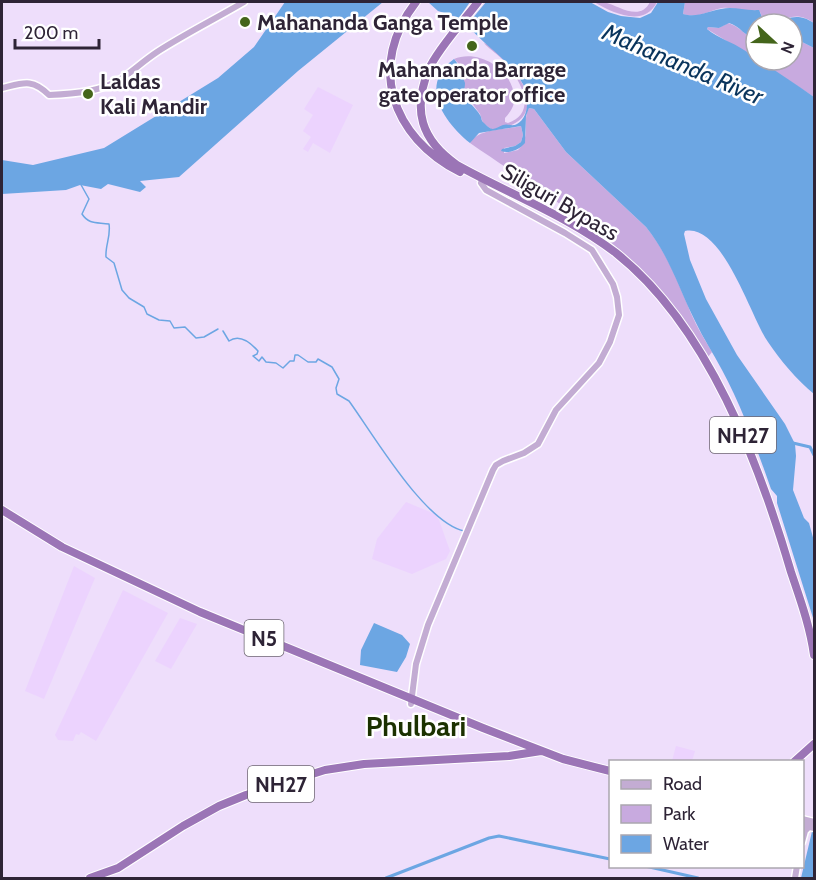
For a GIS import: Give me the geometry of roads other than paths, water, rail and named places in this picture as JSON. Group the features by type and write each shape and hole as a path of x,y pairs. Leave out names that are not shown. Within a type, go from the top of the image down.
{"highway":[{"path":"416,2 408,12 396,36 390,68 395,101 407,128 433,156 610,249"},
{"name":"Siliguri Bypass","path":"478,2 429,68 422,90 421,114 424,129 439,152 457,165 588,234 610,249 650,286 672,312 694,343 726,400 765,487 806,618 814,655"},
{"name":"N5","path":"2,513 50,541 156,592 510,744 535,751"},
{"name":"N5","path":"409,700 535,751"},
{"path":"508,753 510,744"},
{"path":"797,760 814,744"},
{"name":"NH27","path":"90,879 114,870 219,806 314,773 364,764 494,756 535,751"},
{"name":"NH27","path":"494,756 535,751 609,774"}],"main road":[{"path":"2,88 33,83 48,94 64,95 106,86 122,78 157,52 244,2"},
{"path":"409,700 416,664 428,625 482,493 495,467 538,444 556,410 599,363 618,321 615,289 592,250 541,219 486,190 481,183"}],"water":[{"path":"285,2 383,2 298,71 179,177 140,181 146,187 140,192 108,184 101,189 80,185 66,190 2,194 2,160 33,165 104,148 218,78 254,47"},
{"path":"428,2 470,2 459,18 438,11"},
{"name":"Mahananda River","path":"486,2 590,2 608,12 640,18 651,13 658,2 685,2 683,14 688,15 698,15 726,8 759,10 760,12 744,12 744,32 729,23 719,28 708,27 707,29 744,50 744,72 777,72 814,97 814,394 789,370 768,342 734,274 712,242 699,232 685,231 684,234 690,260 706,299 737,355 785,424 795,444 793,490 804,518 809,523 814,541 814,621 777,503 777,496 771,489 743,413 667,261 646,227 566,152 534,109 529,108 526,116 525,143 511,152 501,151 521,142 523,135 521,126 479,133 470,143 451,125 444,114 436,91 438,80 443,69 454,59 465,83 465,95 489,128 515,125 521,121 526,112 526,91 518,77 505,61 467,25"},
{"path":"804,18 814,23 814,48 804,43"},
{"path":"374,623 402,635 410,644 406,657 397,672 360,665 361,650"},
{"path":"814,823 814,878 801,878"}],"waterway":[{"path":"80,183 89,199 82,214 91,221 109,224 106,257 114,263 122,290 129,298 144,307 147,314 159,320 170,321 174,328 185,327 196,338 204,337 218,329"},
{"path":"223,331 229,341 237,338 252,345 258,351 253,356 259,361 262,357 266,362 276,363 283,368 290,361 294,361 295,355 298,355 308,362 316,362 318,359 332,367 339,379 337,394 349,401 416,495 433,512 449,524 464,531"},
{"path":"793,443 810,447 814,455"},
{"path":"386,878 499,836 609,859"},
{"path":"654,868 698,878"}],"place":[{"name":"Mahananda Ganga Temple","path":"245,22"},
{"name":"Mahananda Barrage gate operator office","path":"472,46"},
{"name":"Laldas Kali Mandir","path":"88,94"}],"district":[{"name":"Phulbari","path":"416,726"}]}
